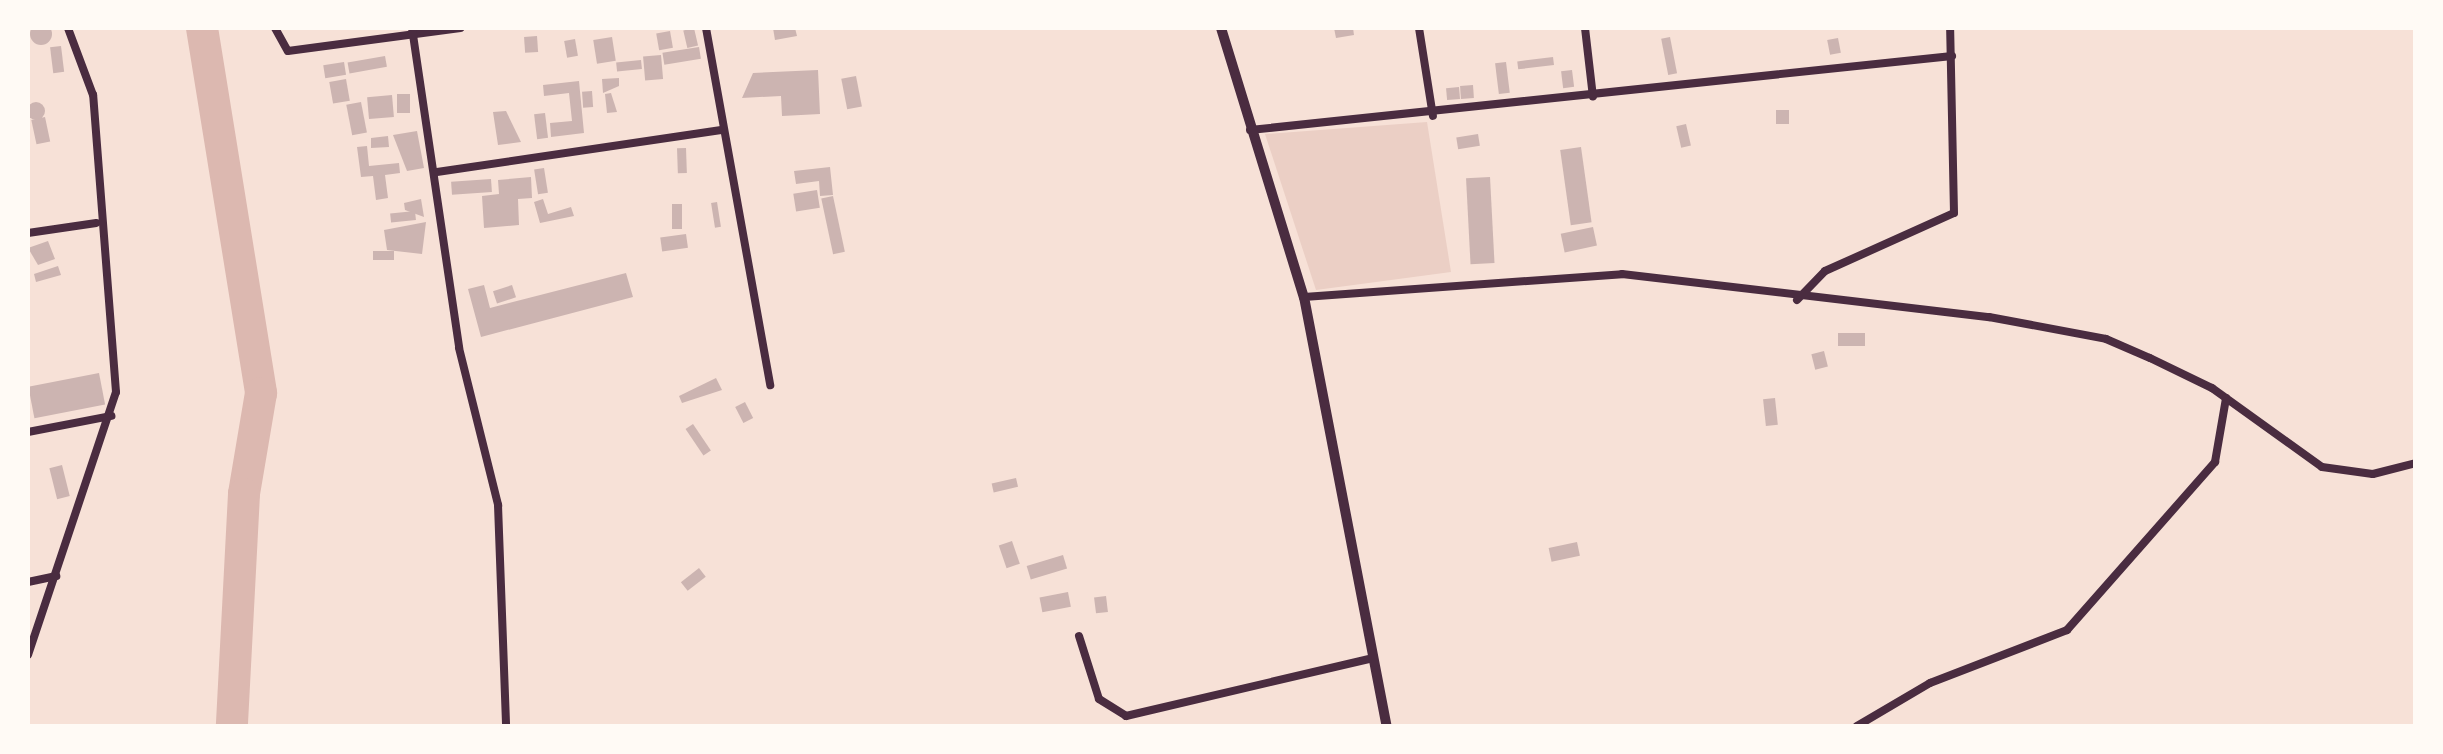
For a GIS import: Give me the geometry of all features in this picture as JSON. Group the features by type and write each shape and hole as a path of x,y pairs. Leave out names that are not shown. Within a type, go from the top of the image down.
{"street":[{"path":"28,655 111,416 116,337 96,223 92,96 68,28"},
{"path":"275,28 288,51 460,28"},
{"path":"706,28 770,385"},
{"path":"1221,28 1249,130 1304,298 1387,726"},
{"path":"1420,28 1432,116"},
{"path":"1585,28 1594,97"},
{"path":"1797,300 1824,271 1954,213 1950,28"},
{"path":"413,33 436,172 458,348 498,505 506,726"},
{"path":"1249,130 1432,116 1952,56"},
{"path":"436,172 723,130"},
{"path":"28,233 96,223"},
{"path":"1304,298 1622,274 1797,300 2055,327 2106,339 2226,398 2322,467 2374,474 2416,463"},
{"path":"1857,726 1930,683 2067,630 2215,462 2226,398"},
{"path":"28,432 111,416"},
{"path":"28,582 56,576"},
{"path":"1079,636 1100,699 1126,716 1373,658"}],"shaded area":[{"path":"1427,122 1451,272 1316,290 1265,134"}],"building":[{"path":"41,23 49,26 49,42 41,45 33,42 30,34 33,26"},
{"path":"694,28 698,46 687,48 683,30"},
{"path":"773,28 795,28 797,36 775,40"},
{"path":"1334,28 1353,28 1354,35 1336,38"},
{"path":"670,31 673,48 659,50 656,33"},
{"path":"537,36 538,52 525,53 524,37"},
{"path":"612,37 616,61 597,64 593,40"},
{"path":"1670,37 1677,73 1668,75 1661,39"},
{"path":"1838,38 1841,53 1830,55 1827,40"},
{"path":"575,39 578,56 567,58 564,41"},
{"path":"61,46 64,72 53,73 50,47"},
{"path":"699,47 701,59 664,65 662,53"},
{"path":"661,55 663,79 645,80 643,57"},
{"path":"385,56 387,67 349,73 348,63"},
{"path":"1553,57 1554,65 1518,69 1517,61"},
{"path":"641,60 642,69 617,72 616,63"},
{"path":"344,62 346,75 325,78 323,65"},
{"path":"1506,62 1510,93 1499,94 1495,63"},
{"path":"818,70 820,114 782,116 781,96 742,98 753,73"},
{"path":"1572,70 1574,87 1563,88 1561,71"},
{"path":"856,76 862,106 847,109 841,79"},
{"path":"619,78 619,86 603,93 602,79"},
{"path":"346,79 350,101 333,104 329,82"},
{"path":"579,81 584,133 551,137 550,123 572,121 569,93 544,96 543,85"},
{"path":"1473,85 1474,98 1461,99 1460,86"},
{"path":"1459,87 1460,99 1447,100 1446,88"},
{"path":"592,91 593,107 583,108 582,92"},
{"path":"611,93 617,112 607,113 605,94"},
{"path":"397,94 410,94 410,113 397,113"},
{"path":"392,95 394,117 369,119 367,97"},
{"path":"36,102 45,111 36,120 27,111"},
{"path":"361,102 367,132 352,135 346,105"},
{"path":"1776,110 1789,110 1789,124 1776,124"},
{"path":"506,111 521,142 498,145 493,112"},
{"path":"545,113 548,138 537,139 534,114"},
{"path":"45,117 50,141 37,144 31,120"},
{"path":"1686,124 1691,145 1681,148 1676,126"},
{"path":"417,131 424,168 407,171 393,135"},
{"path":"1478,134 1480,146 1458,149 1456,137"},
{"path":"388,136 389,147 371,148 371,138"},
{"path":"367,146 369,166 399,163 400,173 385,175 388,198 376,200 373,176 361,177 357,147"},
{"path":"1581,147 1592,222 1571,225 1560,150"},
{"path":"677,148 686,148 687,173 678,173"},
{"path":"830,167 833,195 820,196 819,181 796,184 794,171"},
{"path":"544,168 548,193 538,194 534,170"},
{"path":"531,177 532,198 518,199 519,225 484,228 482,196 499,194 498,180"},
{"path":"1490,177 1495,263 1471,264 1466,178"},
{"path":"491,179 492,192 452,195 451,182"},
{"path":"817,190 820,208 796,212 793,194"},
{"path":"833,196 845,252 833,254 821,198"},
{"path":"421,199 424,217 405,210 404,203"},
{"path":"543,199 548,214 571,207 574,216 540,223 534,202"},
{"path":"717,202 721,227 715,228 711,203"},
{"path":"672,204 682,204 682,229 672,229"},
{"path":"415,211 416,220 391,223 390,214"},
{"path":"426,222 422,254 387,250 384,230"},
{"path":"1593,227 1597,246 1565,252 1561,234"},
{"path":"686,234 688,248 662,251 660,238"},
{"path":"48,241 55,259 38,265 28,248"},
{"path":"373,251 394,251 394,260 373,260"},
{"path":"58,266 61,275 36,282 34,274"},
{"path":"626,273 633,297 481,337 468,289 484,285 490,308"},
{"path":"512,285 516,297 497,304 493,291"},
{"path":"1838,333 1865,333 1865,346 1838,346"},
{"path":"1824,351 1828,367 1815,370 1811,354"},
{"path":"99,373 105,404 34,418 28,387"},
{"path":"716,378 722,390 682,403 679,396"},
{"path":"1775,398 1778,425 1766,426 1763,399"},
{"path":"745,402 753,418 743,423 735,407"},
{"path":"693,424 711,451 703,456 686,429"},
{"path":"62,465 70,496 57,499 49,468"},
{"path":"1016,478 1018,487 994,492 992,484"},
{"path":"1012,541 1020,564 1007,568 999,546"},
{"path":"1577,542 1580,556 1552,562 1549,548"},
{"path":"1063,555 1067,568 1031,579 1027,566"},
{"path":"699,568 706,577 688,591 681,582"},
{"path":"1068,592 1071,607 1042,612 1040,598"},
{"path":"1106,596 1108,612 1096,613 1094,597"}],"waterway":[{"path":"202,28 261,393 244,494 232,726"}]}
